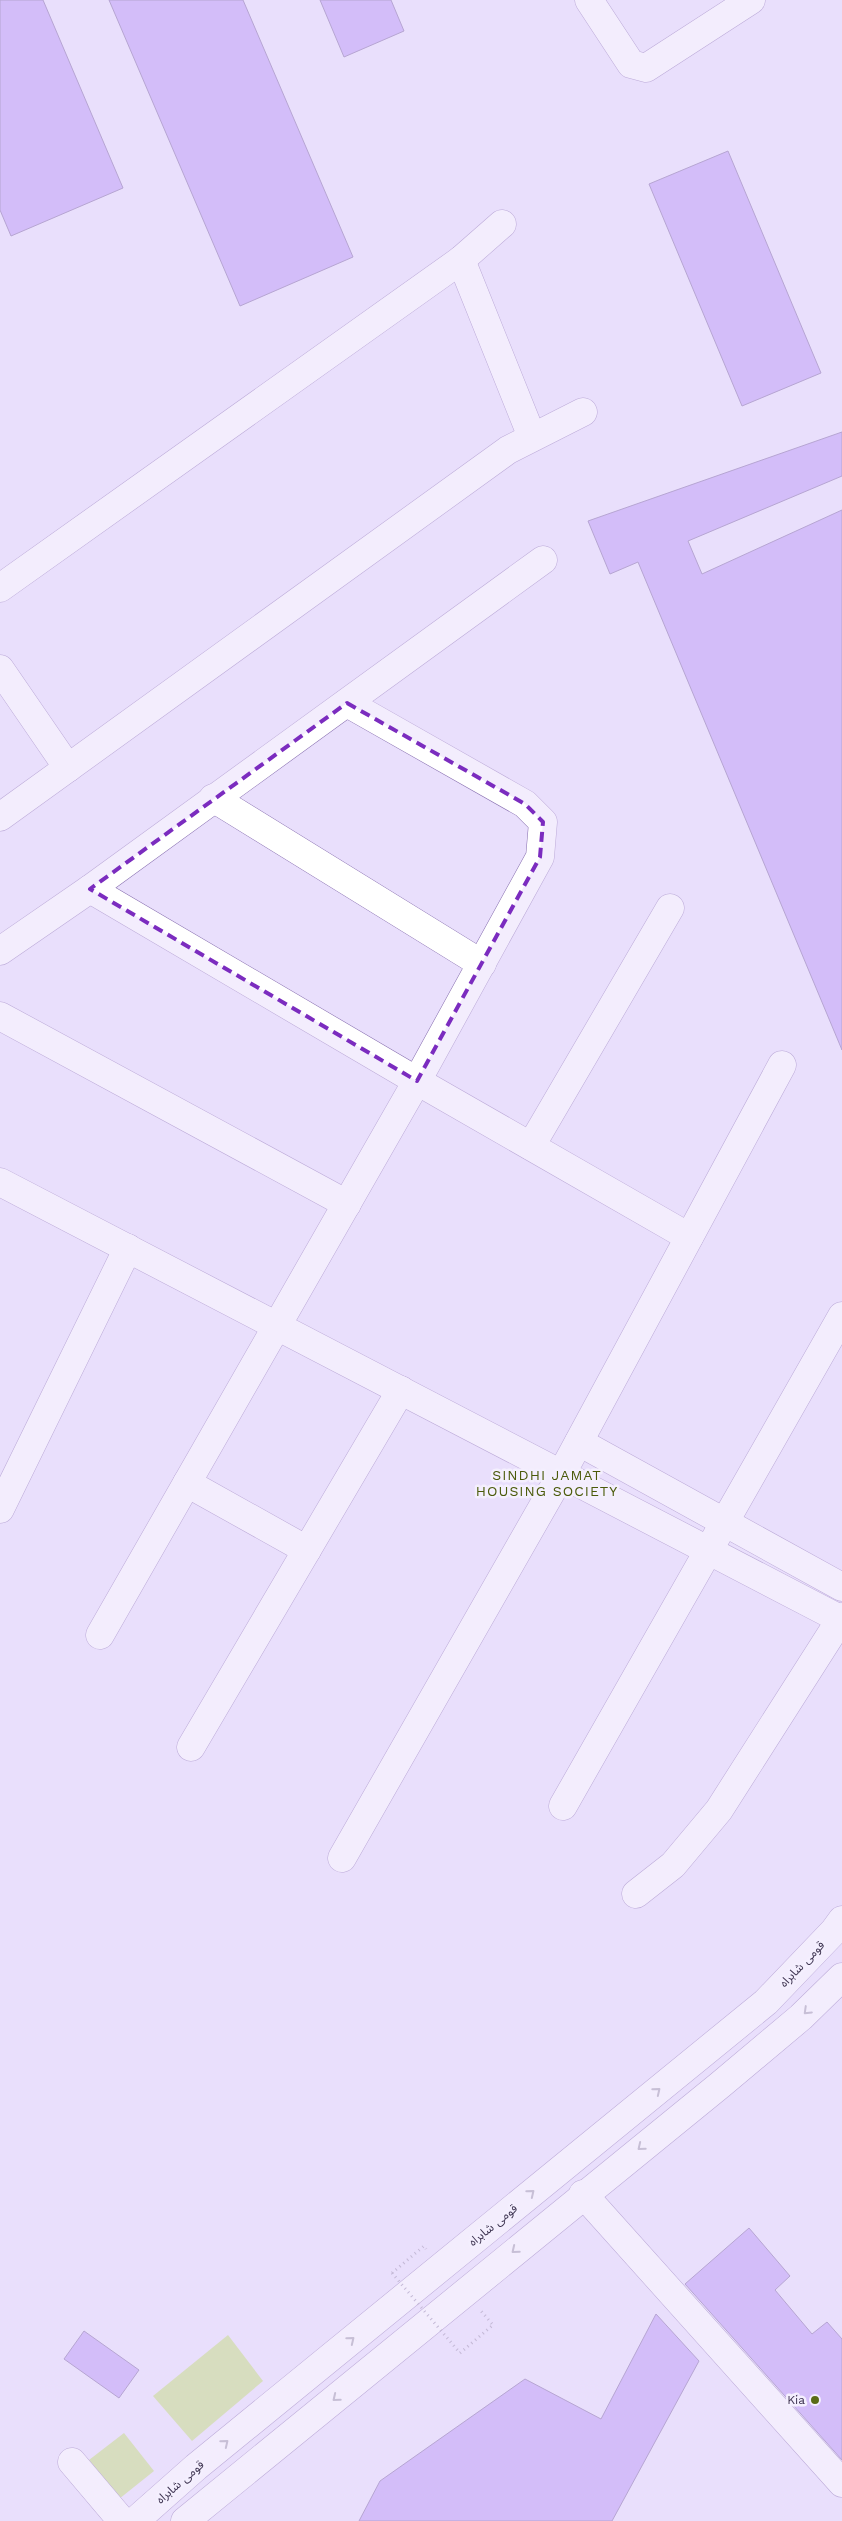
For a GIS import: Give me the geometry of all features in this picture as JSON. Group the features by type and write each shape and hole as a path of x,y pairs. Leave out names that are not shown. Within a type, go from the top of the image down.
{"main road":[{"path":"589,0 631,64 646,68 751,0"},
{"path":"0,588 461,260 502,224"},
{"path":"461,260 532,437"},
{"path":"0,817 508,450 582,412"},
{"path":"0,951 90,889 543,560"},
{"path":"0,669 68,768"},
{"path":"100,1635 417,1081 540,857 543,822 525,804 347,703"},
{"path":"213,798 482,964"},
{"path":"90,889 417,1081 690,1237"},
{"path":"530,1146 670,908"},
{"path":"0,1016 347,1204"},
{"path":"342,1858 562,1473 782,1065"},
{"path":"0,1182 842,1619 719,1810 673,1865 636,1894"},
{"path":"0,1509 128,1248"},
{"path":"563,1806 842,1316"},
{"path":"191,1747 401,1390"},
{"path":"579,1442 842,1587"},
{"path":"187,1483 307,1550"},
{"name":"قومی شاہراہ","path":"135,2521 196,2467 766,2002 834,1931 842,1920"},
{"path":"186,2521 801,2016 842,1976"},
{"path":"583,2194 842,2483"},
{"path":"72,2462 122,2521"}],"path":[{"path":"424,2246 392,2272 460,2353 492,2324"}],"highlighted area":[{"path":"347,703 525,804 543,822 540,857 417,1081 90,889"}],"green space":[{"path":"228,2335 263,2381 192,2441 153,2396"},
{"path":"124,2433 154,2471 119,2499 89,2460"}],"building":[{"path":"0,0 43,0 123,188 11,236 0,210"},
{"path":"109,0 243,0 353,257 240,306"},
{"path":"320,0 391,0 404,31 344,57"},
{"path":"728,151 821,373 742,406 649,184"},
{"path":"842,432 842,476 688,541 702,574 842,510 842,1050 638,562 610,574 588,521"},
{"name":"Kia","path":"749,2228 790,2276 775,2290 812,2334 827,2322 842,2339 842,2460 685,2284"},
{"path":"656,2314 699,2361 612,2521 359,2521 380,2481 525,2379 601,2419"},
{"path":"84,2331 139,2370 119,2398 64,2359"}],"place":[{"name":"Kia","path":"815,2400"}],"district":[{"name":"SINDHI JAMAT HOUSING SOCIETY","path":"547,1484"}]}
